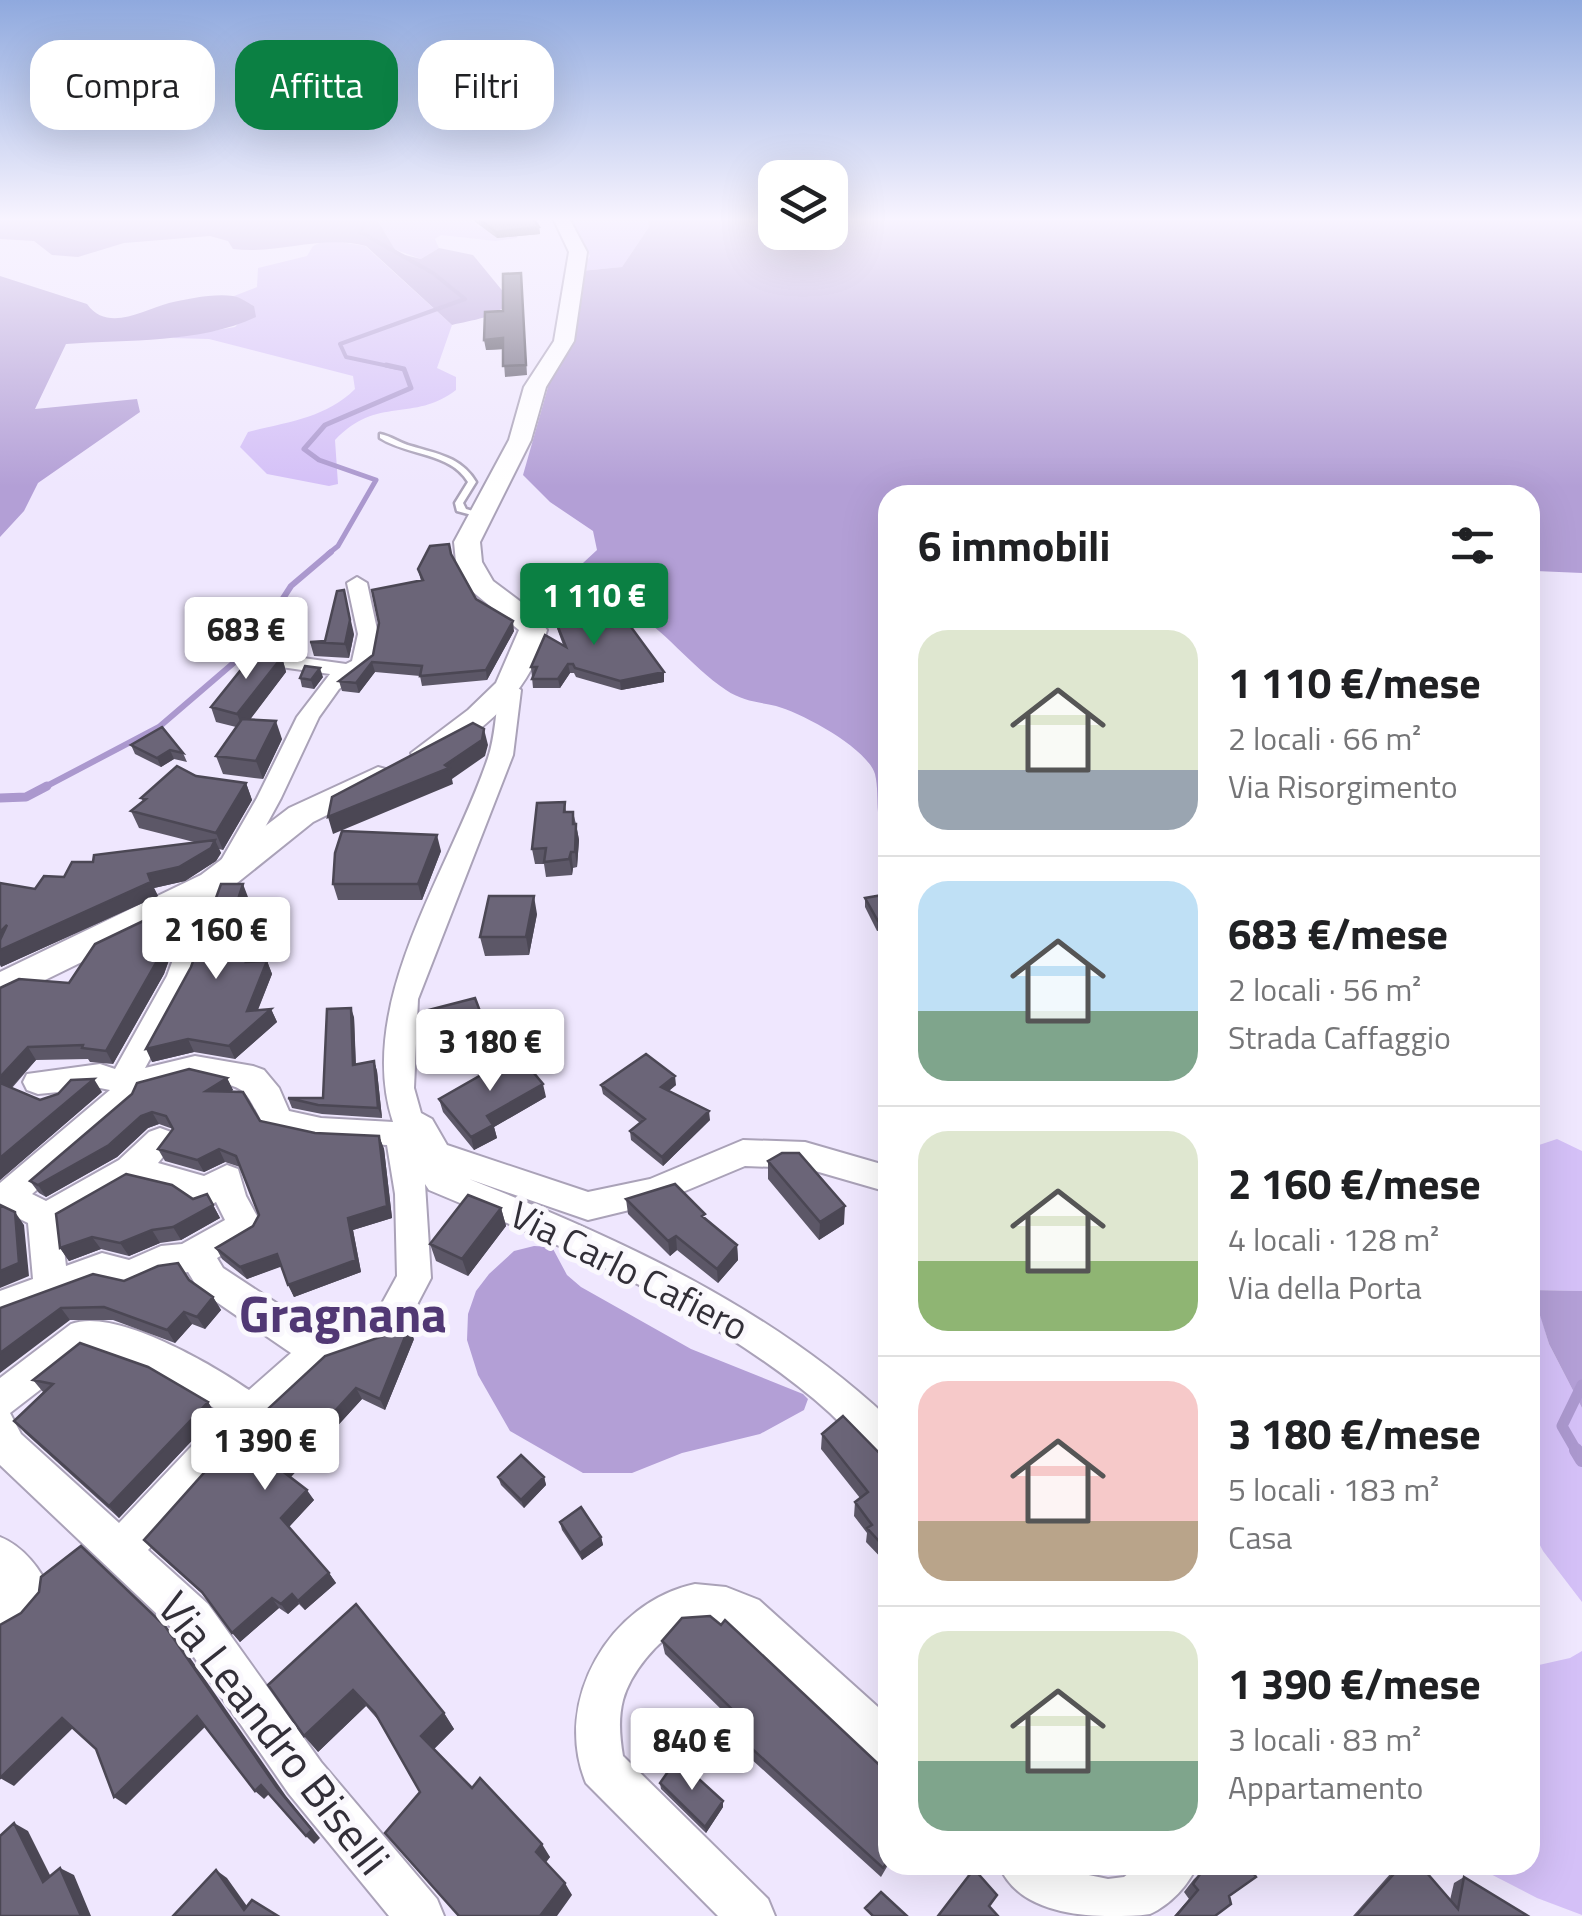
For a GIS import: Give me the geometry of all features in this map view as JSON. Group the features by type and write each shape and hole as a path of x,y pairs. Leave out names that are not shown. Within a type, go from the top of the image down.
{"main road":[{"path":"0,988 224,877 301,815 418,760 478,720 510,690 534,630 483,586 468,562 467,542 520,440 535,387 564,341 569,307"}],"street":[{"path":"267,659 345,670 361,665 368,648 367,619 357,584"},
{"path":"51,1288 44,1218 3,1199 126,1094 130,1066 180,978 224,877 273,791 298,731 345,670"},
{"name":"Via Carlo Cafiero","path":"510,690 501,754 404,1000 399,1088 408,1120 440,1180 579,1237 795,1358 878,1433"},
{"path":"242,788 273,791"},
{"path":"38,1082 100,1076 128,1084 196,1066 254,1078 268,1096 277,1121 321,1130 387,1132 420,1140 588,1206 654,1191 742,1153 774,1151 805,1155 878,1176"},
{"path":"119,1546 137,1534 250,1413 318,1350 386,1330 414,1278 411,1194 420,1140"},
{"path":"44,1218 130,1169 160,1141"},
{"path":"1,1306 102,1268 132,1275 161,1261 195,1253 245,1225 230,1197 226,1178 202,1195 191,1184 130,1169"},
{"path":"195,1253 210,1279 318,1350"},
{"path":"0,1400 84,1335 156,1354 198,1376 250,1413"},
{"name":"Via Leandro Biselli","path":"0,1427 6,1444 119,1546 193,1620 304,1778 420,1916"},
{"path":"0,1556 15,1606"},
{"path":"751,1916 602,1767 598,1717 612,1670 652,1620 677,1607 720,1603 744,1615 878,1737"},
{"path":"1037,1875 1062,1892 1103,1904 1134,1897 1162,1875"}],"lane":[{"path":"384,436 394,444 425,450 468,472 472,482 459,503 462,510 480,516"}],"shaded area":[{"path":"0,307 90,307 95,313 115,318 155,307 254,307 256,317 211,332 66,344 35,409 137,399 140,412 38,483 24,511 0,537"},
{"path":"253,307 433,307 452,325 437,368 456,377 456,390 440,400 381,413 351,426 335,440 338,484 329,486 267,474 240,447 248,432 332,407 355,389 353,376 209,339 171,338 235,327"},
{"path":"433,307 503,307 492,315 452,325"},
{"path":"571,307 1582,307 1582,573 1540,571 1540,485 878,485 878,812 875,774 847,743 787,710 732,694 627,608 575,600 556,588 597,550 593,531 550,502 523,475"},
{"path":"1557,1139 1582,1151 1582,1291 1540,1290 1540,1145"},
{"path":"552,1247 567,1275 581,1287 691,1349 803,1394 808,1399 804,1410 760,1434 682,1453 632,1473 583,1473 510,1431 478,1375 467,1340 468,1314 476,1291 489,1274 514,1251"},
{"path":"1540,1290 1582,1291 1582,1408 1549,1344 1540,1315"},
{"path":"1540,1314 1549,1344 1582,1408 1582,1602 1543,1551"},
{"path":"1582,1651 1582,1915 1492,1875 1540,1875 1540,1665"}],"building":[{"path":"503,307 523,307 526,365 503,366 503,338 484,340 485,312 503,311"},
{"path":"449,544 476,599 513,621 486,670 420,676 422,666 372,662 356,683 339,681 373,655 379,623 372,590 423,580 418,569 430,546"},
{"path":"344,590 350,620 345,644 310,642 325,641 337,591"},
{"path":"585,604 589,616 620,612 664,672 620,681 568,664 558,679 532,679 537,667 531,667 545,635 566,647 552,612"},
{"path":"256,651 282,657 237,714 211,707"},
{"path":"305,666 320,668 311,680 300,678"},
{"path":"242,719 276,721 256,761 216,756"},
{"path":"473,723 484,729 482,740 445,765 449,768 328,817 332,797"},
{"path":"162,727 183,753 170,750 157,758 131,745"},
{"path":"177,766 196,776 246,783 216,833 131,811"},
{"path":"565,802 564,812 573,812 576,824 575,852 571,852 569,859 544,862 546,848 532,849 537,803"},
{"path":"342,831 437,835 418,884 333,884 335,853"},
{"path":"215,840 211,848 179,867 148,874 151,882 0,950 7,925 0,932 0,883 35,889 44,876 64,877 72,862 93,862 94,855"},
{"path":"221,884 243,884 230,924 258,924 246,962 267,961 247,1011 271,1009 229,1046 188,1039 146,1049 191,967"},
{"path":"489,896 534,896 526,937 480,937"},
{"path":"878,896 878,921 865,898"},
{"path":"162,912 157,919 162,923 175,912 157,961 106,1051 82,1048 83,1045 28,1047 0,1077 0,988 19,979 69,983 95,944"},
{"path":"475,998 489,1035 433,1051 425,1011"},
{"path":"351,1008 353,1065 374,1061 378,1108 318,1105 288,1098 323,1098 327,1009"},
{"path":"518,1054 543,1084 487,1116 493,1125 471,1137 439,1099"},
{"path":"646,1054 675,1076 661,1087 709,1111 662,1157 630,1131 645,1119 601,1085"},
{"path":"189,1069 227,1078 206,1091 243,1092 260,1121 315,1133 379,1136 387,1206 348,1218 356,1260 288,1285 277,1254 240,1267 216,1248 253,1226 259,1215 236,1156 219,1149 197,1160 158,1149 173,1129 166,1116 152,1112 141,1116 109,1145 38,1185 30,1181 132,1094 137,1083"},
{"path":"94,1079 0,1158 0,1083 40,1100 58,1094 71,1080"},
{"path":"782,1153 799,1153 845,1206 820,1222 768,1161"},
{"path":"126,1174 172,1185 193,1199 207,1194 213,1205 173,1227 152,1230 120,1243 92,1237 60,1248 56,1214"},
{"path":"675,1184 705,1214 702,1216 737,1245 717,1269 676,1236 668,1241 626,1199"},
{"path":"468,1195 501,1208 462,1259 430,1244"},
{"path":"0,1205 15,1212 19,1263 0,1271"},
{"path":"178,1263 189,1280 213,1297 197,1317 184,1312 167,1330 104,1307 61,1308 0,1353 0,1308 93,1274 124,1281 158,1266"},
{"path":"409,1327 380,1399 356,1388 281,1470 307,1490 281,1518 329,1573 298,1601 292,1594 281,1604 272,1598 232,1633 202,1592 144,1540 228,1446 325,1356"},
{"path":"80,1343 148,1367 208,1402 109,1506 14,1421 53,1384 33,1380"},
{"path":"843,1416 878,1452 878,1540 867,1528 872,1525 855,1502 868,1492 822,1434"},
{"path":"521,1455 544,1477 521,1500 498,1477"},
{"path":"581,1507 601,1537 580,1553 560,1522"},
{"path":"81,1546 165,1626 277,1788 312,1830 306,1836 261,1785 255,1791 197,1716 114,1797 96,1749 62,1718 0,1778 0,1625 21,1613 39,1592 41,1577"},
{"path":"356,1604 444,1713 421,1736 472,1788 480,1778 542,1844 536,1852 565,1883 540,1916 459,1916 385,1833 420,1792 375,1713 353,1690 304,1736 268,1685"},
{"path":"710,1616 721,1625 725,1620 878,1764 878,1863 726,1725 736,1713 662,1641 682,1618"},
{"path":"677,1759 723,1801 705,1827 660,1783"},
{"path":"14,1823 43,1882 60,1868 81,1916 0,1916 0,1836"},
{"path":"216,1870 244,1910 252,1900 278,1916 173,1916"},
{"path":"969,1875 979,1875 997,1895 989,1906 998,1916 938,1916"},
{"path":"1199,1875 1256,1877 1229,1896 1231,1904 1215,1916 1176,1916 1198,1890 1193,1884"},
{"path":"1393,1875 1429,1875 1458,1909 1464,1877 1528,1916 1356,1916"},
{"path":"881,1892 907,1916 873,1916 865,1908"}],"waterway":[{"path":"398,368 346,357 340,344 442,307"},
{"path":"328,554 338,546 376,480 319,460 304,449 325,425 411,388 404,369 386,365"},
{"path":"43,788 159,727 251,648 291,586 331,552"},
{"path":"0,798 26,797 47,786"},
{"path":"1577,1452 1562,1426 1582,1385"},
{"path":"1576,1450 1582,1460"}],"district":[{"name":"Gragnana","path":"343,1314"}]}
